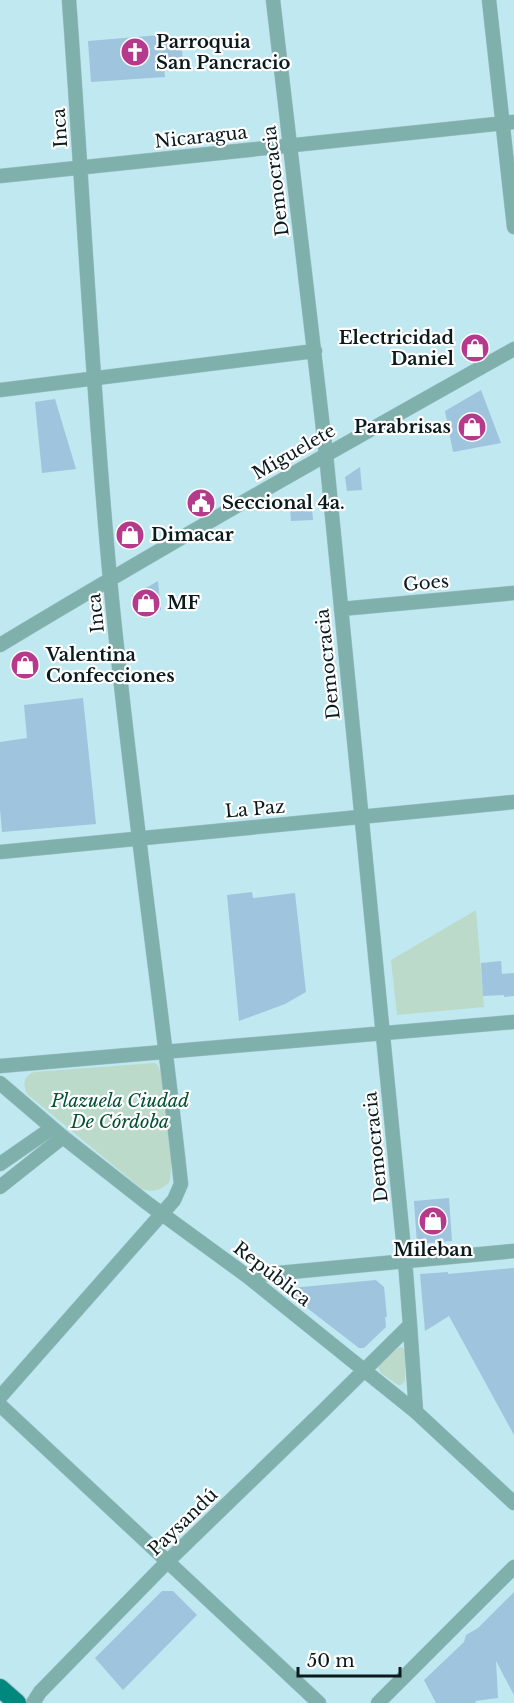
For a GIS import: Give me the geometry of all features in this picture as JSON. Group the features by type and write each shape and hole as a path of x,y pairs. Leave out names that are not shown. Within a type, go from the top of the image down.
{"main road":[{"path":"0,1688 17,1703"}],"street":[{"name":"Inca","path":"0,1397 174,1200 181,1185 167,1051 138,838 110,579 94,379 69,0"},
{"name":"Democracia","path":"273,0 326,454 405,1260 416,1412"},
{"path":"489,0 508,123 514,227"},
{"name":"Nicaragua","path":"0,176 508,123"},
{"name":"Miguelete","path":"0,645 326,454 514,349"},
{"path":"0,390 315,351"},
{"name":"Goes","path":"341,609 514,593"},
{"name":"La Paz","path":"0,852 514,802"},
{"path":"0,1066 514,1023"},
{"name":"República","path":"0,1083 58,1133 162,1214 247,1276 416,1412 514,1503"},
{"path":"0,1164 58,1133"},
{"path":"0,1187 58,1133"},
{"path":"247,1276 514,1251"},
{"path":"363,1371 410,1325"},
{"name":"Paysandú","path":"33,1703 40,1692 168,1561 363,1371"},
{"path":"0,1406 319,1703"},
{"path":"378,1703 514,1567"}],"green space":[{"path":"476,910 484,1007 397,1015 391,960"},
{"name":"Plazuela Ciudad De Córdoba","path":"155,1063 161,1073 171,1159 169,1183 156,1190 142,1189 27,1094 25,1087 26,1078 34,1072"},
{"path":"402,1347 405,1351 405,1381 398,1385 381,1373 378,1367"}],"building":[{"name":"Parroquia San Pancracio","path":"161,35 162,40 178,40 181,43 183,60 178,68 164,69 165,77 91,82 88,41"},
{"name":"Parabrisas","path":"481,390 501,443 453,452 445,411"},
{"path":"55,399 76,469 42,473 35,402"},
{"path":"360,467 362,490 347,491 345,477"},
{"path":"311,495 313,520 291,521 290,507"},
{"name":"MF","path":"158,581 161,610 134,613 132,596"},
{"name":"Valentina Confecciones","path":"27,652 37,669 22,678 12,661"},
{"path":"83,698 96,824 2,832 0,742 27,738 24,705"},
{"path":"252,892 253,898 295,893 306,992 285,1004 239,1021 227,895"},
{"path":"501,961 502,974 514,973 514,996 483,996 481,963"},
{"name":"Mileban","path":"449,1198 452,1241 417,1244 414,1201"},
{"path":"514,1268 514,1435 449,1316 425,1331 420,1274"},
{"path":"376,1280 384,1287 386,1327 364,1348 359,1348 289,1294 291,1288"},
{"path":"162,1591 173,1591 197,1615 123,1690 95,1658"},
{"path":"514,1592 514,1695 496,1661 498,1698 475,1701 476,1703 436,1703 424,1680 464,1642 466,1635 478,1628"}],"place":[{"name":"Parroquia San Pancracio","path":"135,52"},
{"name":"Electricidad Daniel","path":"475,348"},
{"name":"Parabrisas","path":"472,427"},
{"name":"Seccional 4a.","path":"201,503"},
{"name":"Dimacar","path":"130,535"},
{"name":"MF","path":"146,603"},
{"name":"Valentina Confecciones","path":"25,665"},
{"name":"Mileban","path":"433,1221"}]}
